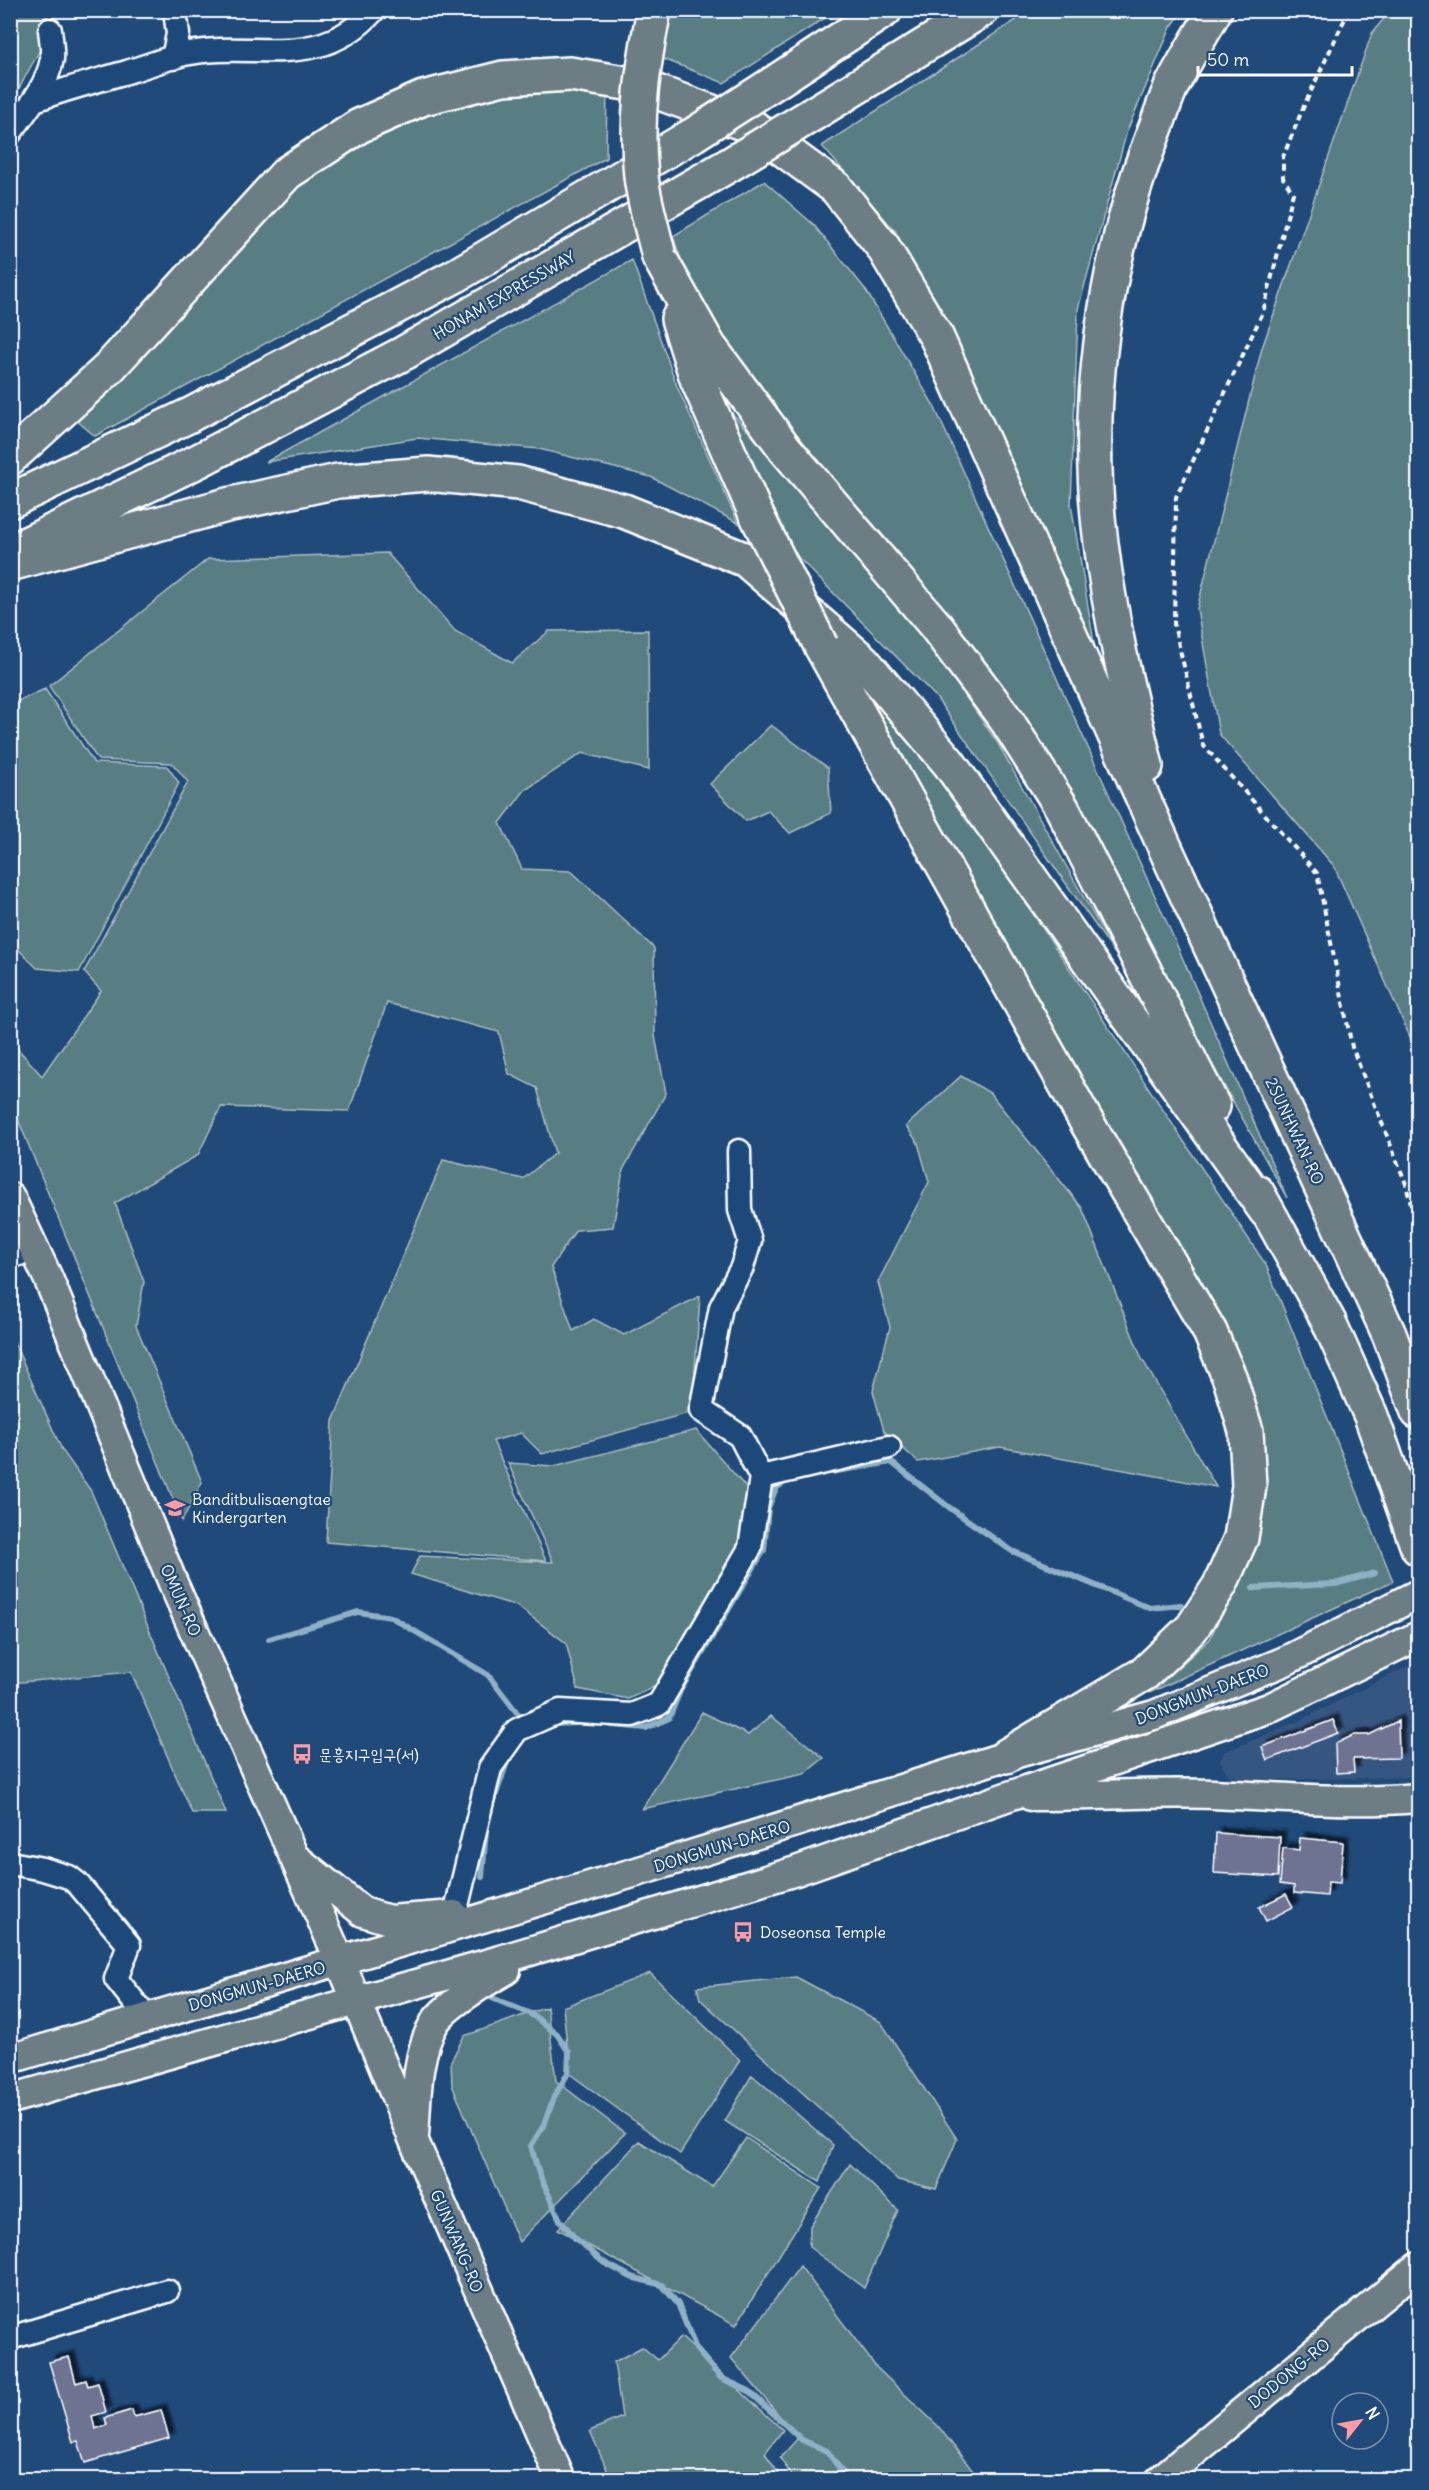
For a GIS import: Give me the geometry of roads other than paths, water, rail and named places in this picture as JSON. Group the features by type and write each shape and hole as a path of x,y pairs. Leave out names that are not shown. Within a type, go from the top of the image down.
{"highway":[{"path":"654,10 642,72 639,130 641,177 659,257 697,380 755,512 821,646 1080,1110 1210,1332 1230,1379 1246,1431 1249,1485 1241,1538 1220,1585 1192,1628 1145,1672 1005,1756"},
{"path":"10,501 190,415 455,276 693,135 885,10"},
{"name":"HONAM EXPRESSWAY","path":"10,552 200,460 404,353 729,165 982,10"},
{"path":"1167,852 1121,666 1100,542 1095,440 1102,335 1116,250 1139,171 1172,86 1215,10"},
{"path":"10,458 106,371 287,173 359,126 423,98 503,78 570,74 638,85 753,127 836,188 883,247 937,338 1167,852"},
{"path":"659,257 709,346 786,450 935,625 1007,721 1062,808 1266,1211 1329,1322 1371,1416 1419,1548"},
{"path":"10,564 227,504 338,481 428,474 518,483 624,511 746,560 863,661 949,763 1266,1211"},
{"name":"2SUNHWAN-RO","path":"1167,852 1389,1334 1419,1412"}],"main road":[{"name":"OMUN-RO","path":"10,1197 22,1253 173,1583 357,2002"},
{"name":"DONGMUN-DAERO","path":"10,2059 511,1910 1005,1756 1154,1715 1285,1661 1419,1594"},
{"name":"DONGMUN-DAERO","path":"10,2099 357,2002 796,1871 1269,1708 1419,1636"},
{"name":"DONGMUN-DAERO","path":"1006,1797 1212,1794 1286,1799 1385,1801 1419,1798"},
{"path":"294,1857 363,1912 389,1920 511,1910"},
{"path":"414,2141 421,2058 436,2021 469,1991 544,1947"},
{"name":"GUNWANG-RO","path":"357,2002 414,2141 561,2480"},
{"name":"DODONG-RO","path":"1160,2480 1419,2267"}],"street":[{"path":"173,58 178,34 175,10"},
{"path":"34,100 173,58 220,50 270,51 321,46 343,38 362,24 374,10"},
{"path":"10,133 34,100 52,58 51,30"},
{"path":"455,1914 490,1768 517,1730 560,1712 632,1715 659,1704 750,1548 761,1477 740,1436 701,1410 721,1307 742,1266 750,1241 740,1210 739,1151"},
{"path":"761,1477 889,1447"},
{"path":"10,1863 61,1874 69,1877 84,1890 129,1945 116,1979 147,2018"},
{"path":"10,2338 167,2291"}],"waterway":[{"path":"831,1472 891,1462 950,1508 1012,1551 1150,1608 1181,1605"},
{"path":"612,1725 646,1728 669,1718 680,1691 764,1550 768,1508 776,1488 789,1479"},
{"path":"1253,1588 1335,1584 1375,1573"},
{"path":"269,1639 358,1612 391,1617 488,1675 525,1723"},
{"path":"552,1724 578,1723"},
{"path":"494,1800 508,1759"},
{"path":"482,1877 486,1830"},
{"path":"492,1998 531,2014 557,2034 569,2052 568,2073 554,2097 544,2125 531,2146 539,2174 560,2220 575,2238 603,2262 631,2277 662,2285 678,2304 696,2349 721,2378 749,2391 802,2440 827,2451 843,2473 843,2480"}],"place":[{"name":"Banditbulisaengtae Kindergarten","path":"175,1508"},
{"name":"문흥지구입구(서)","path":"302,1754"},
{"name":"Doseonsa Temple","path":"743,1932"}]}
